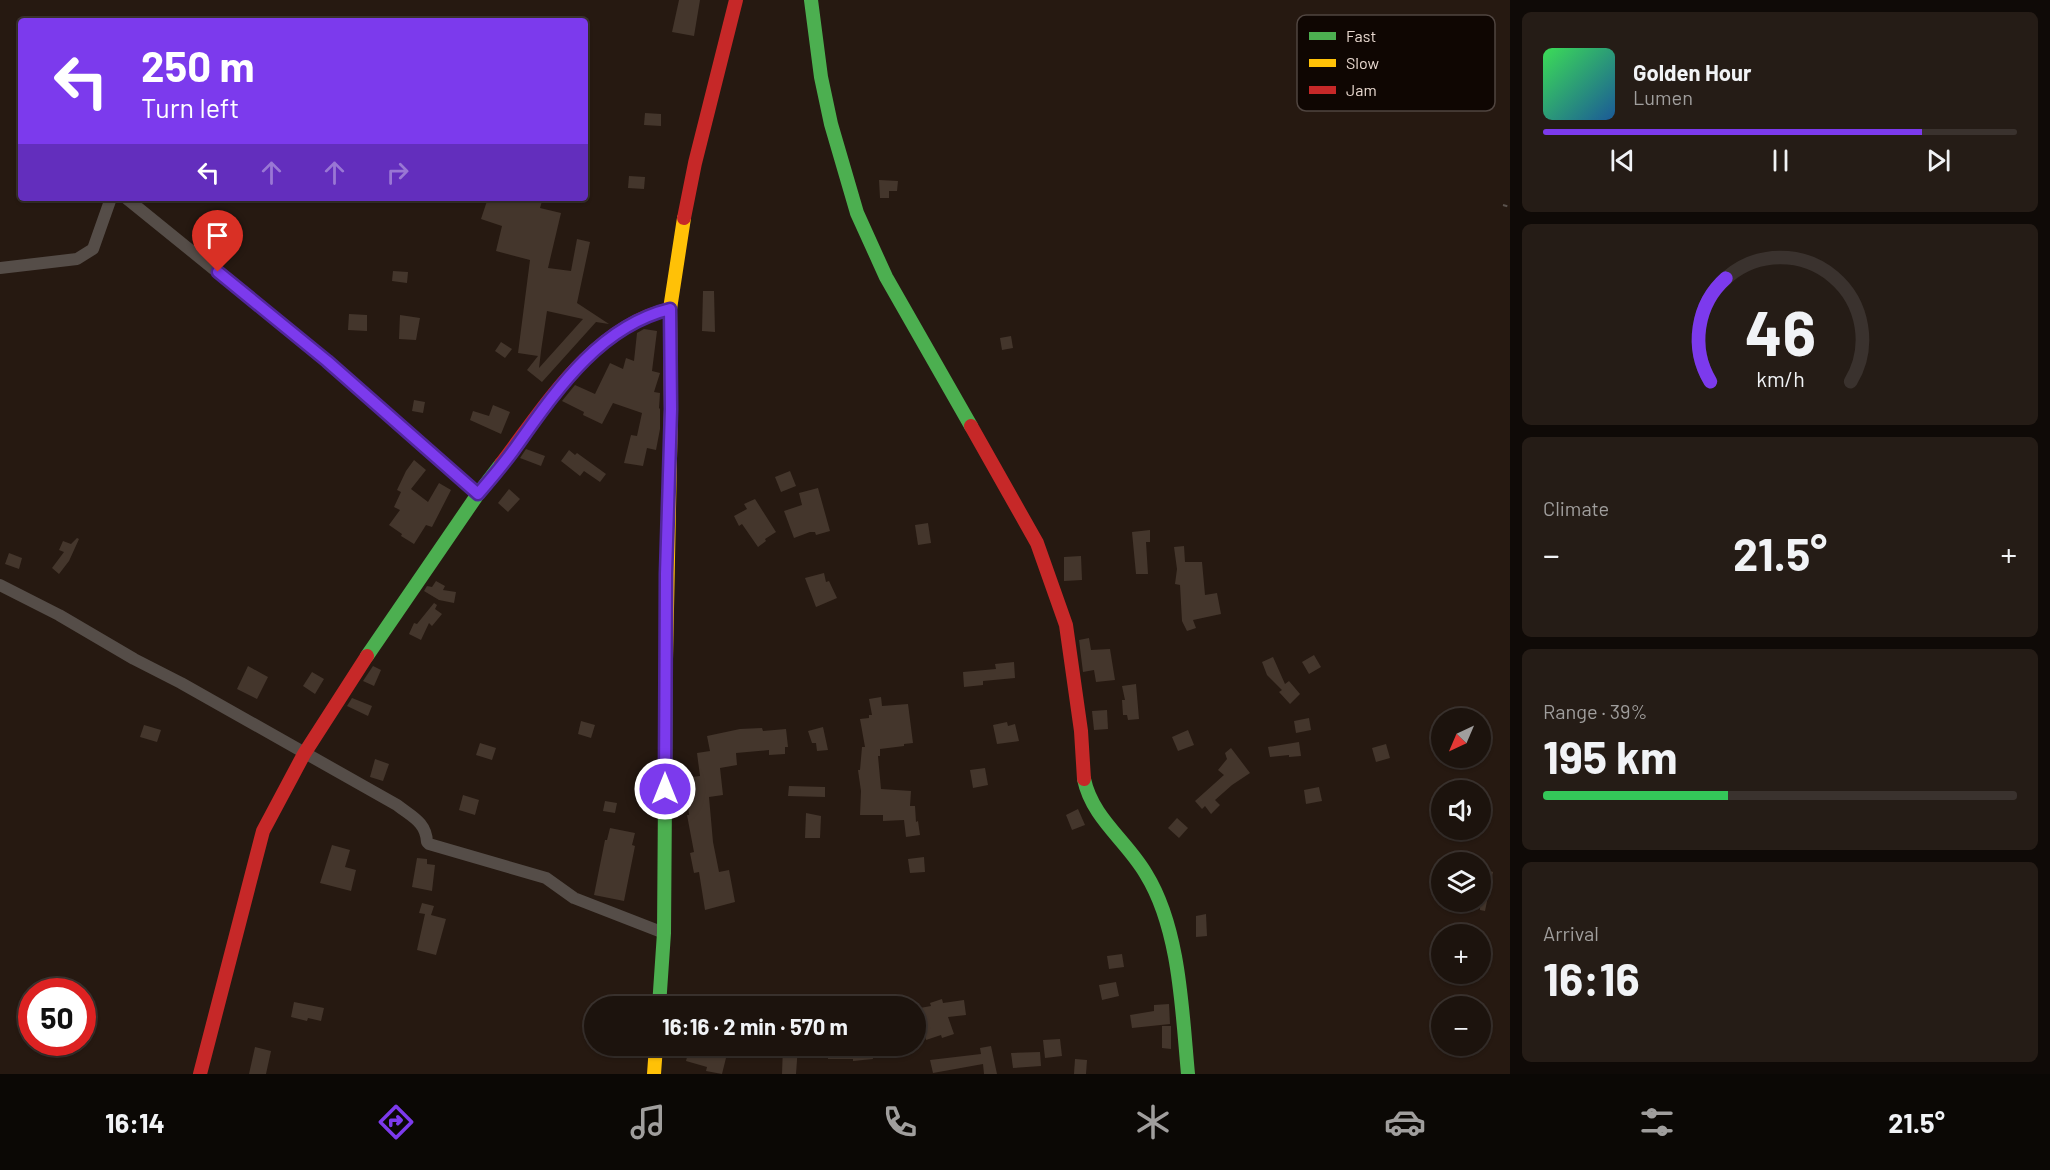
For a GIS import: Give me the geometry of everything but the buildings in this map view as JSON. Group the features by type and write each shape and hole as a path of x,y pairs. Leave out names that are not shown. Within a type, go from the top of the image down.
{"street":[{"path":"659,996 664,933 666,574 671,409 670,309 680,239 695,163 736,0"},
{"path":"811,0 821,77 831,124 857,213 886,277 1037,543 1066,626 1082,731 1084,781 1089,798 1146,873 1161,903 1179,973 1188,1074"},
{"path":"0,268 77,259 86,255 93,249 110,201"},
{"path":"130,201 327,361 478,494"},
{"path":"200,1074 263,831 304,754 366,657 478,494 545,405 576,368 604,344 649,314 670,309"},
{"path":"0,585 59,615 398,805 422,824 429,844 546,878 574,898 664,933"},
{"path":"654,1074 655,1056"}],"path":[{"path":"1503,205 1510,207"}],"traffic: fast":[{"path":"811,0 821,77 831,124 857,213 886,277 971,426"},
{"path":"367,656 501,464"},
{"path":"660,996 664,933 666,659"},
{"path":"1084,779 1094,806 1146,874 1166,920 1178,971 1188,1074"}],"traffic: slow":[{"path":"666,659 671,409 670,309 684,218"},
{"path":"654,1074 655,1056"}],"traffic: jam":[{"path":"684,218 695,163 736,0"},
{"path":"501,464 554,394 595,350 642,318 670,309"},
{"path":"971,426 1037,543 1066,625 1081,731 1084,779"},
{"path":"200,1074 263,831 304,754 367,656"}],"route":[{"path":"218,272 327,361 478,494 576,368 628,326 649,314 670,309 671,409 666,574 665,789"}]}
